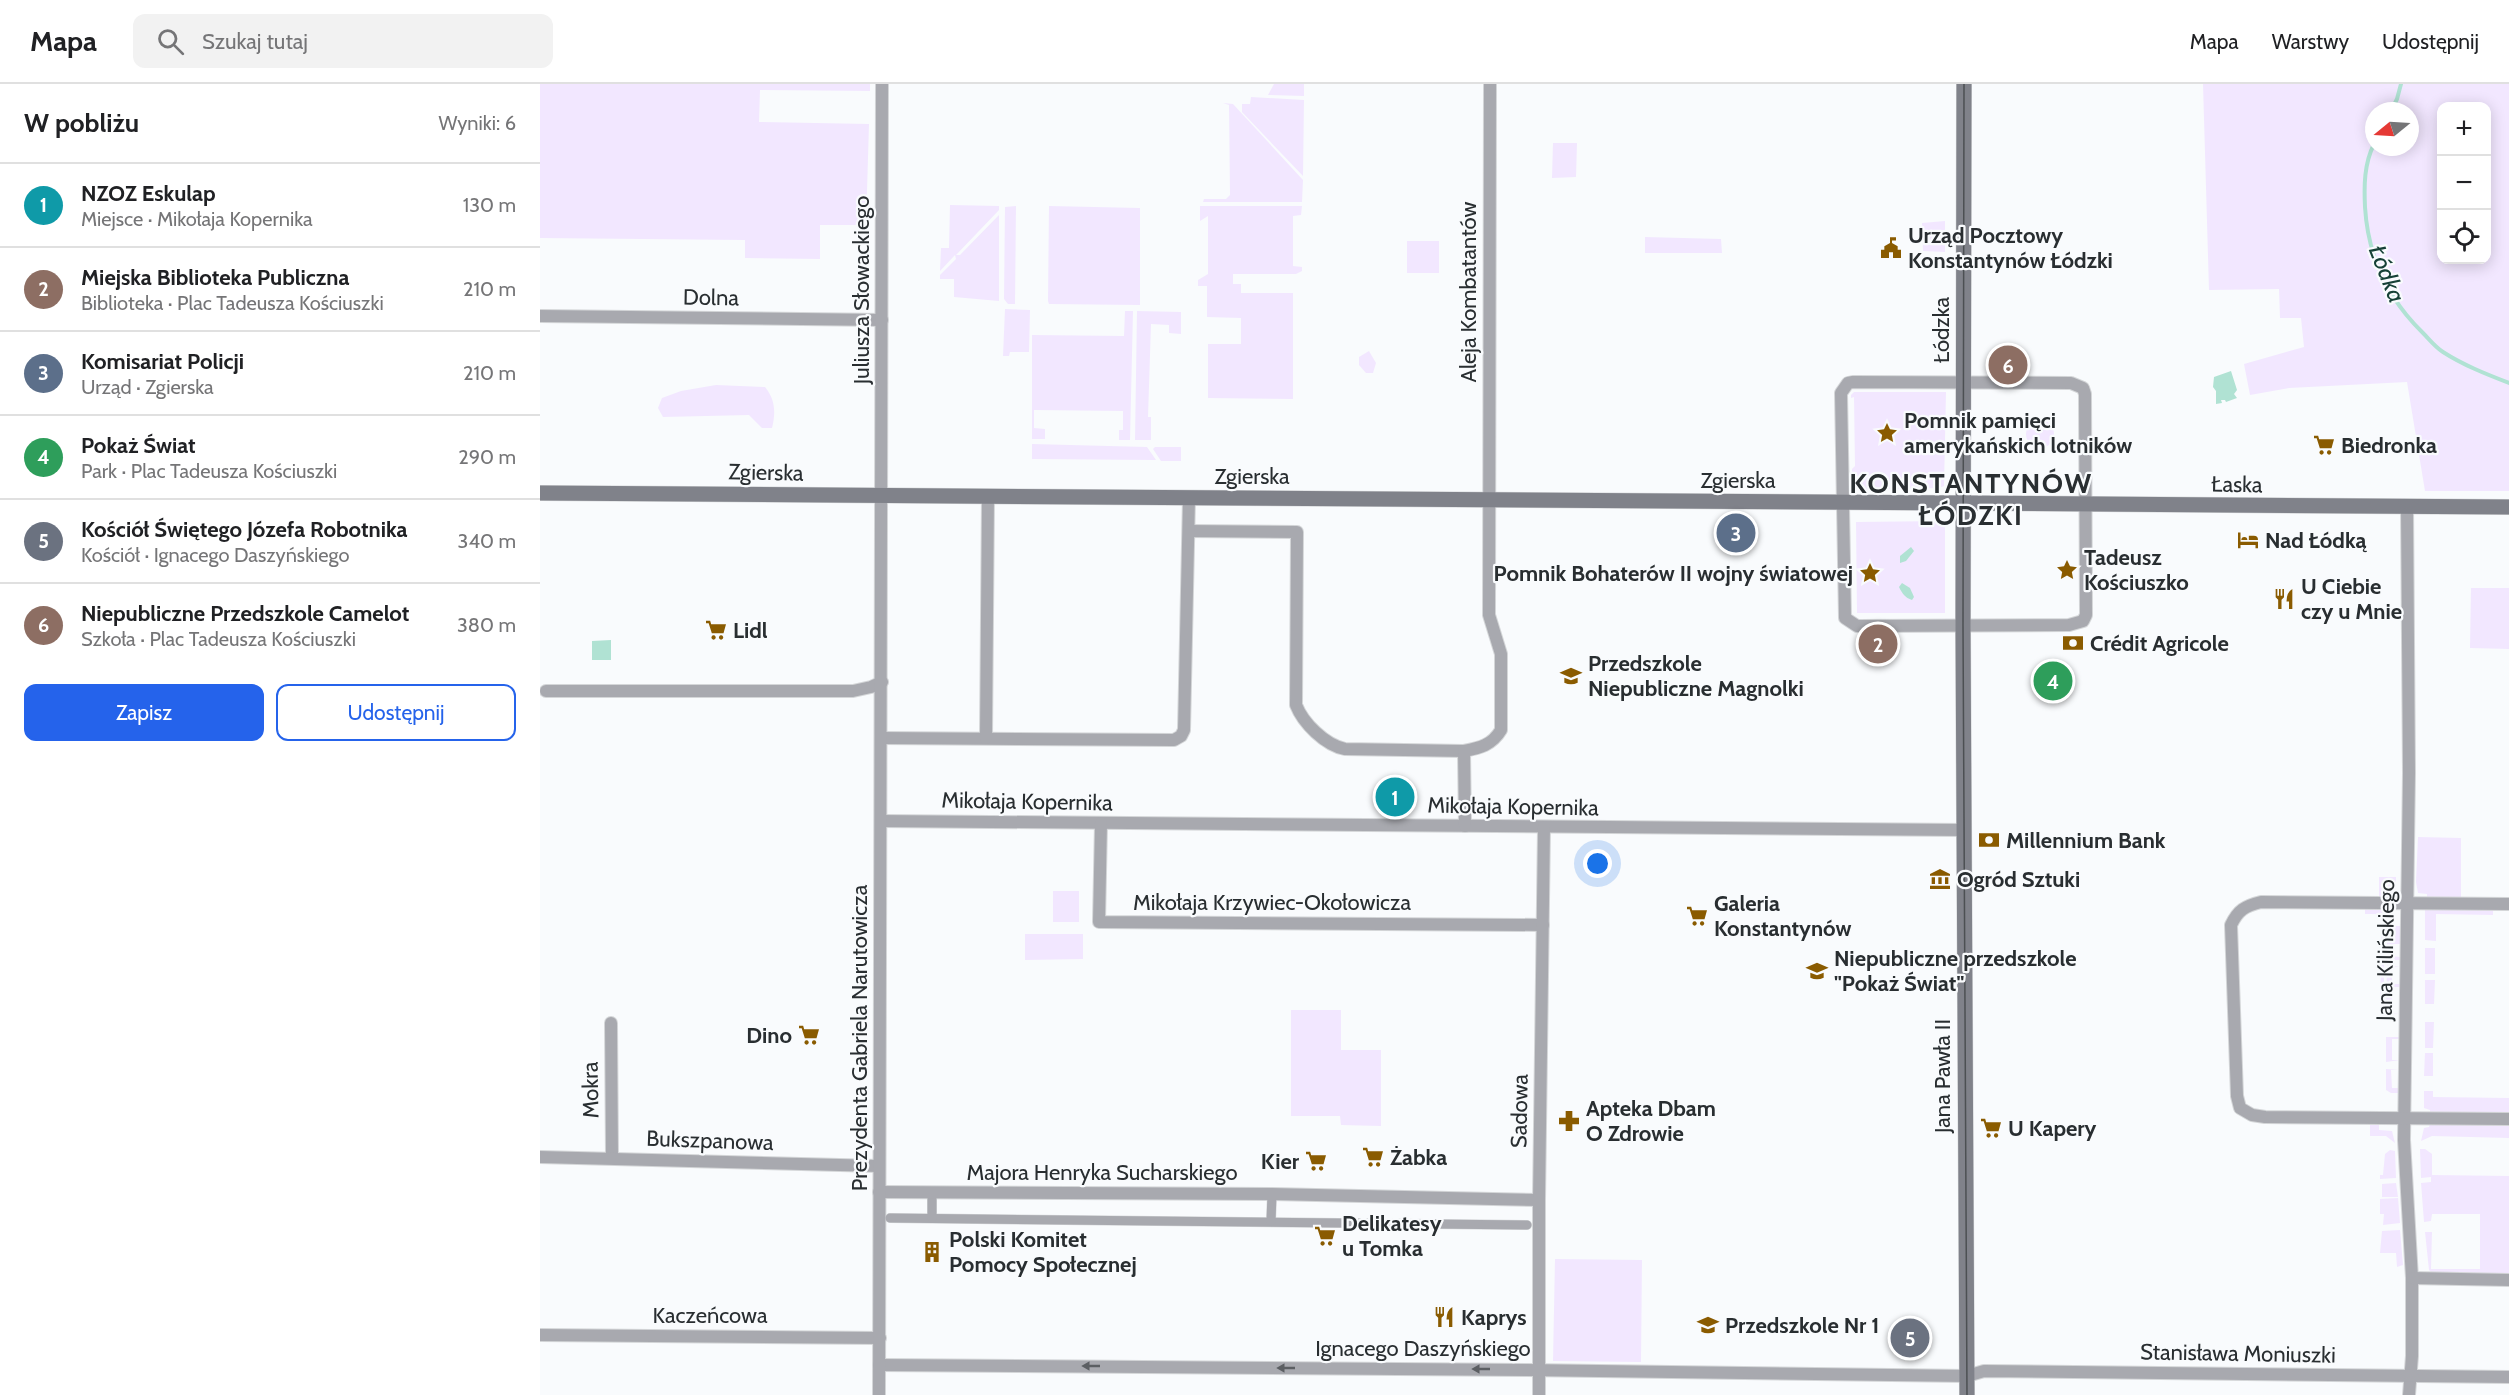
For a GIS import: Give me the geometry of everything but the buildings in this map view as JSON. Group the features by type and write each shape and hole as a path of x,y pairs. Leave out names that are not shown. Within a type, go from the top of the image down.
{"main road":[{"name":"Łódzka","path":"1964,84 1964,504"},
{"name":"Zgierska","path":"540,493 1964,504"},
{"name":"Łaska","path":"1964,504 2509,507"},
{"name":"Jana Pawła II","path":"1964,504 1967,1395"}],"street":[{"name":"Juliusza Słowackiego","path":"882,84 882,496"},
{"name":"Aleja Kombatantów","path":"1464,751 1484,746 1497,737 1501,730 1501,654 1489,615 1490,84"},
{"name":"Dolna","path":"540,316 882,320"},
{"path":"1848,383 2071,383 2083,388 2085,394 2086,615 2083,621 2069,626 1857,626 1845,618 1843,502 1841,393 1848,383"},
{"name":"Prezydenta Gabriela Narutowicza","path":"879,1395 882,496"},
{"path":"986,738 988,496"},
{"path":"882,738 1174,740 1181,736 1184,730 1189,498"},
{"name":"Jana Kilińskiego","path":"2407,506 2409,773 2404,1175 2412,1278 2409,1395"},
{"path":"1189,531 1298,532 1296,705 1299,712 1331,744 1345,749 1464,751 1465,826"},
{"path":"546,691 853,691 882,682"},
{"name":"Mikołaja Kopernika","path":"882,821 1964,830"},
{"name":"Mikołaja Krzywiec-Okołowicza","path":"1101,823 1100,922 1543,925"},
{"name":"Sadowa","path":"1539,1395 1544,827"},
{"path":"2509,904 2261,902 2247,905 2237,913 2231,926 2237,1096 2240,1108 2252,1115 2265,1117 2509,1119"},
{"name":"Mokra","path":"611,1023 612,1158"},
{"name":"Bukszpanowa","path":"540,1157 879,1166"},
{"name":"Majora Henryka Sucharskiego","path":"879,1192 1272,1194 1539,1200"},
{"path":"932,1192 932,1218"},
{"path":"1271,1221 1272,1194"},
{"name":"Majora Henryka Sucharskiego","path":"890,1218 1527,1225"},
{"path":"2412,1278 2509,1280"},
{"name":"Kaczeńcowa","path":"540,1335 880,1338"},
{"name":"Ignacego Daszyńskiego","path":"879,1365 1967,1376"},
{"name":"Stanisława Moniuszki","path":"1967,1376 1984,1371 2509,1377"}],"shaded area":[{"path":"540,84 870,84 870,91 760,90 759,122 869,124 866,225 820,225 820,259 745,258 745,240 540,238"},
{"path":"1274,84 1304,84 1304,96 1268,95"},
{"path":"2203,84 2509,84 2509,491 2425,491 2407,382 2289,388 2250,395 2244,364 2304,347 2301,318 2280,318 2279,289 2209,290"},
{"path":"1251,97 1304,100 1303,176 1242,112 1242,104 1250,104"},
{"path":"1223,103 1233,104 1303,180 1302,202 1203,202 1204,199 1226,199 1230,195 1229,105"},
{"path":"1553,143 1577,143 1576,177 1552,178"},
{"path":"950,205 999,206 999,210 956,255 960,255 999,215 999,301 954,297 954,279 940,279 940,275 956,259 955,255 940,271 941,248 949,248"},
{"path":"1016,206 1015,304 1008,304 1004,299 1005,207"},
{"path":"1049,206 1140,208 1140,305 1049,304"},
{"path":"1200,206 1302,206 1301,215 1293,216 1293,266 1302,267 1302,271 1296,274 1233,274 1233,284 1241,284 1241,293 1293,293 1293,399 1208,398 1208,344 1241,344 1241,318 1207,317 1207,286 1198,286 1198,280 1208,274 1208,216 1200,221"},
{"path":"1945,221 1945,252 1923,251 1922,223"},
{"path":"1645,237 1721,239 1722,253 1645,253"},
{"path":"1407,241 1439,241 1439,273 1407,273"},
{"path":"1005,309 1030,310 1029,352 1010,352 1009,356 1003,356"},
{"path":"1125,311 1133,311 1130,440 1119,440 1119,430 1123,430 1123,411 1034,410 1034,428 1045,429 1045,439 1032,439 1032,335 1124,336"},
{"path":"1137,311 1181,312 1181,334 1169,333 1169,325 1151,324 1148,417 1151,417 1151,440 1135,440"},
{"path":"1369,351 1376,363 1373,373 1366,373 1359,365 1359,357"},
{"path":"2231,371 2237,390 2234,394 2237,398 2226,402 2221,400 2222,403 2216,404 2214,377"},
{"path":"716,385 765,387 774,406 772,428 762,428 749,415 663,417 658,408 662,398 681,391"},
{"path":"1854,392 1946,392 1944,486 1852,490 1852,469 1855,466 1854,397 1851,398 1851,395"},
{"path":"2040,420 2050,424 2054,434 2050,444 2040,448 2030,444 2026,434 2030,424"},
{"path":"1032,444 1147,447 1156,460 1032,459"},
{"path":"1155,447 1181,447 1181,461 1161,461 1153,449"},
{"path":"1945,521 1945,613 1857,613 1856,522"},
{"path":"1911,547 1914,551 1906,561 1900,563 1900,556"},
{"path":"1902,583 1910,588 1914,597 1912,600 1901,591 1899,587"},
{"path":"2471,588 2509,588 2509,649 2470,648"},
{"path":"611,640 611,660 592,660 592,641"},
{"path":"2046,665 2059,665 2059,697 2047,697"},
{"path":"2418,837 2461,838 2461,898 2427,898 2427,894 2418,893 2416,882"},
{"path":"2379,877 2396,877 2396,886 2390,878 2382,887 2385,889 2390,883 2396,888 2395,892 2389,894 2388,897 2379,897"},
{"path":"1053,891 1079,891 1079,922 1053,922"},
{"path":"2365,908 2386,908 2384,960 2381,960 2382,914 2365,914"},
{"path":"2425,908 2493,909 2493,915 2436,914 2436,941 2425,940"},
{"path":"2390,926 2400,926 2400,944 2393,944 2392,956 2400,957 2400,960 2387,960 2387,929"},
{"path":"1025,934 1083,934 1083,959 1025,960"},
{"path":"2425,948 2435,948 2435,974 2425,974"},
{"path":"2381,965 2384,965 2384,1003 2380,1003"},
{"path":"2387,965 2400,967 2392,967 2392,984 2400,984 2400,987 2392,987 2392,1013 2400,1013 2386,1014"},
{"path":"2425,980 2435,980 2434,1004 2425,1004"},
{"path":"1291,1010 1341,1010 1341,1050 1381,1050 1381,1126 1341,1125 1340,1116 1291,1116"},
{"path":"2425,1022 2434,1022 2433,1048 2425,1048"},
{"path":"2386,1037 2400,1037 2392,1039 2392,1060 2400,1060 2386,1062"},
{"path":"2425,1053 2433,1053 2433,1076 2424,1076"},
{"path":"2386,1069 2399,1070 2391,1070 2392,1088 2399,1088 2399,1093 2386,1090"},
{"path":"2424,1091 2433,1091 2433,1097 2509,1098 2509,1114 2430,1113 2430,1110 2424,1108"},
{"path":"2370,1121 2379,1122 2379,1130 2392,1131 2395,1143 2386,1136 2370,1136"},
{"path":"2430,1123 2509,1125 2509,1138 2432,1136 2421,1141 2424,1128 2429,1127"},
{"path":"2420,1149 2425,1149 2432,1154 2432,1175 2509,1176 2509,1276 2433,1274 2429,1270 2425,1232 2432,1232 2431,1269 2480,1269 2480,1214 2432,1214 2431,1221 2424,1222 2421,1183 2431,1182 2431,1177 2421,1178"},
{"path":"2390,1150 2395,1151 2396,1178 2380,1179 2380,1175 2383,1175 2385,1154"},
{"path":"2396,1183 2398,1197 2382,1197 2382,1184"},
{"path":"2398,1198 2400,1223 2383,1225 2384,1214 2380,1214 2380,1199"},
{"path":"2400,1230 2403,1265 2397,1267 2396,1253 2380,1253 2382,1231"},
{"path":"1555,1259 1642,1260 1641,1362 1553,1361"}],"waterway":[{"name":"Łódka","path":"2396,102 2401,84"},
{"name":"Łódka","path":"2369,156 2365,175 2365,199 2370,243 2382,276 2399,306 2440,350 2483,373 2509,383"}],"tram line":[{"path":"1964,84 1963,626 1967,1395"}],"place":[{"name":"Urząd Pocztowy Konstantynów Łódzki","path":"1891,248"},
{"name":"Niepubliczne Przedszkole Camelot","path":"2008,365"},
{"name":"Pomnik pamięci amerykańskich lotników","path":"1887,433"},
{"name":"Biedronka","path":"2324,445"},
{"name":"Komisariat Policji","path":"1736,533"},
{"name":"Nad Łódką","path":"2248,540"},
{"name":"Tadeusz Kościuszko","path":"2067,570"},
{"name":"Pomnik Bohaterów II wojny światowej","path":"1870,573"},
{"name":"U Ciebie czy u Mnie","path":"2284,599"},
{"name":"Lidl","path":"716,630"},
{"name":"Crédit Agricole","path":"2073,643"},
{"name":"Miejska Biblioteka Publiczna","path":"1878,644"},
{"name":"Przedszkole Niepubliczne Magnolki","path":"1571,676"},
{"name":"Pokaż Świat","path":"2053,681"},
{"name":"NZOZ Eskulap","path":"1395,797"},
{"name":"Millennium Bank","path":"1989,840"},
{"name":"Ogród Sztuki","path":"1940,879"},
{"name":"Galeria Konstantynów","path":"1697,916"},
{"name":"Niepubliczne przedszkole \"Pokaż Świat\"","path":"1817,971"},
{"name":"Dino","path":"809,1035"},
{"name":"Apteka Dbam O Zdrowie","path":"1569,1121"},
{"name":"U Kapery","path":"1991,1128"},
{"name":"Żabka","path":"1373,1157"},
{"name":"Kier","path":"1316,1161"},
{"name":"Delikatesy u Tomka","path":"1325,1236"},
{"name":"Polski Komitet Pomocy Społecznej","path":"932,1252"},
{"name":"Kaprys","path":"1444,1317"},
{"name":"Przedszkole Nr 1","path":"1708,1325"},
{"name":"Kościół Świętego Józefa Robotnika","path":"1910,1338"}],"district":[{"name":"KONSTANTYNÓW ŁÓDZKI","path":"1971,499"}]}
